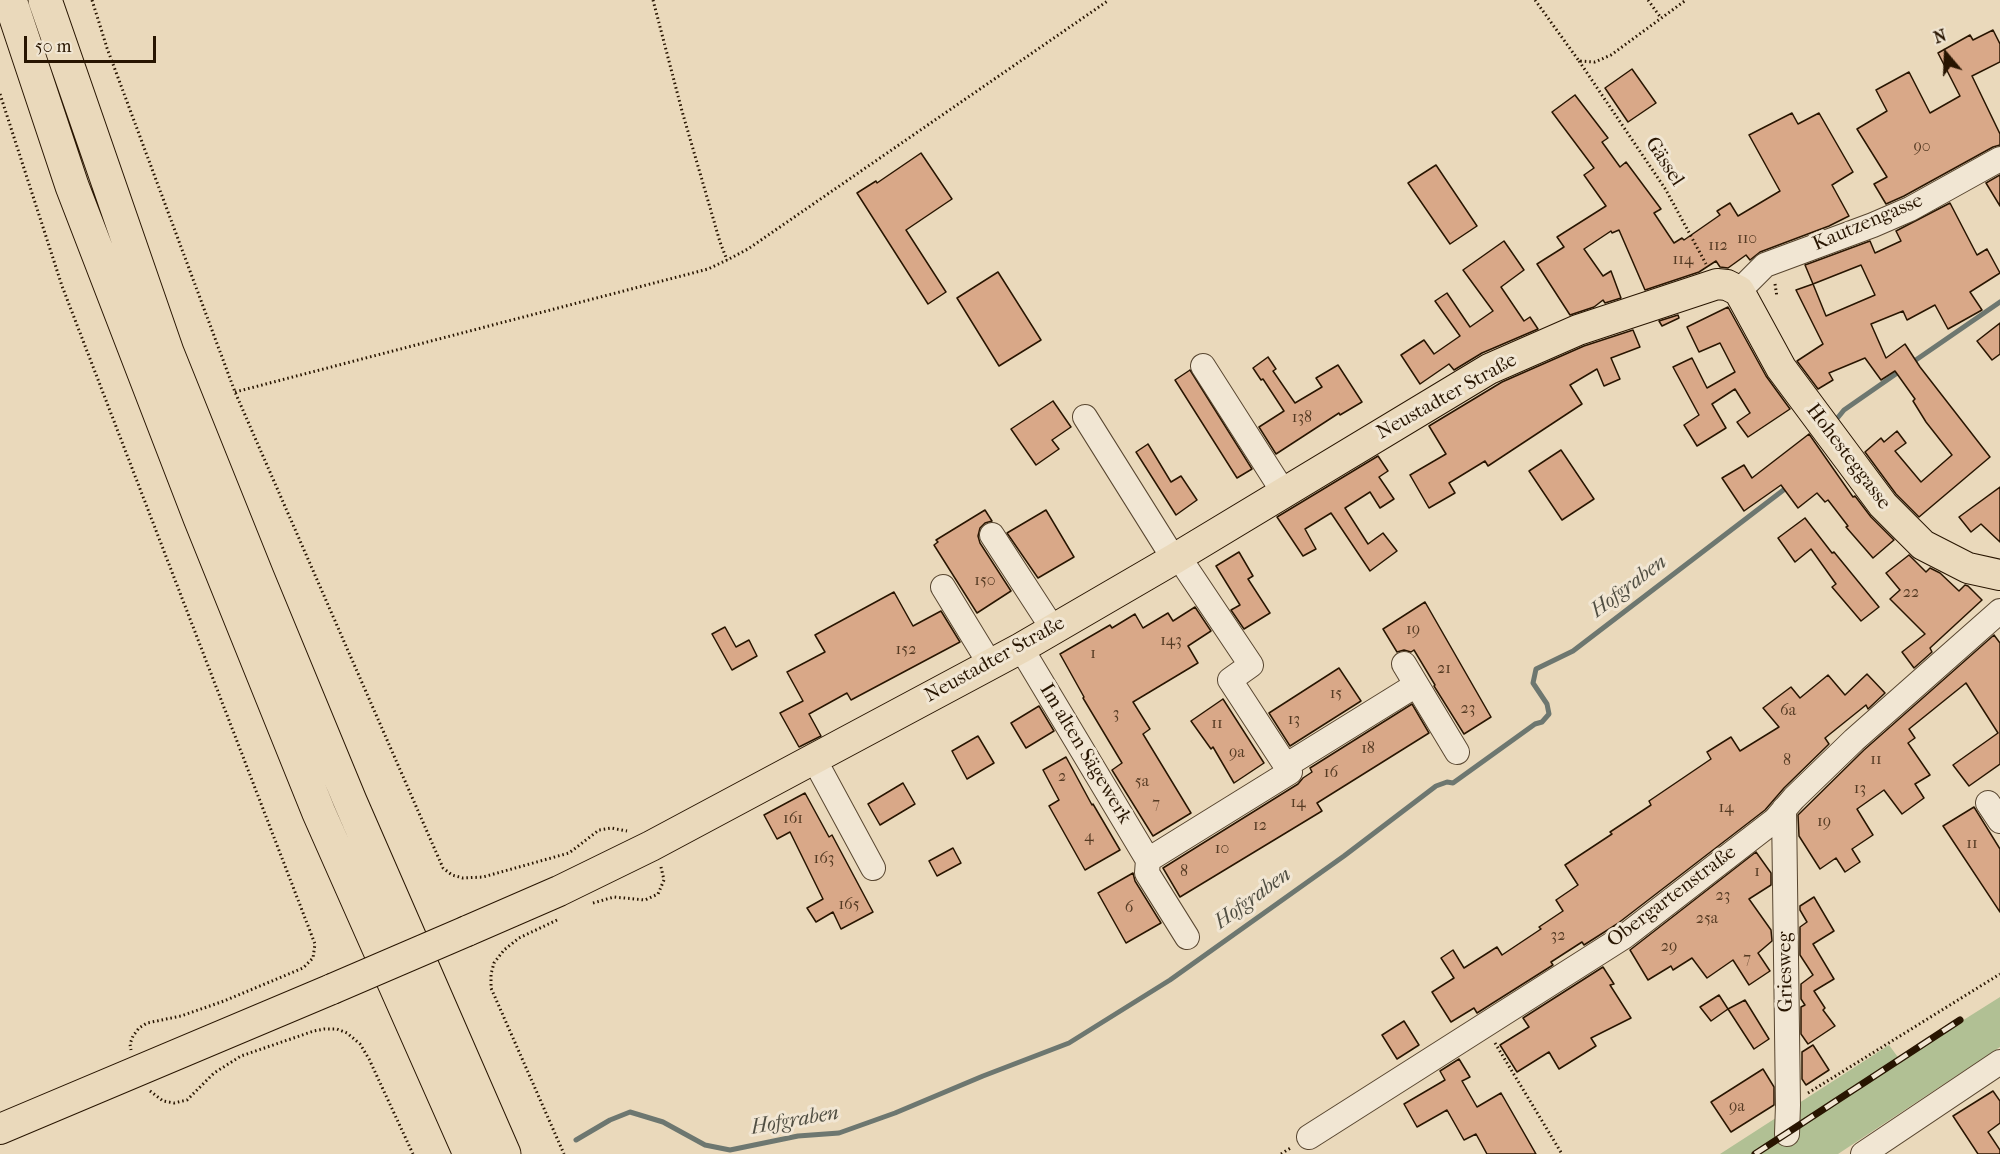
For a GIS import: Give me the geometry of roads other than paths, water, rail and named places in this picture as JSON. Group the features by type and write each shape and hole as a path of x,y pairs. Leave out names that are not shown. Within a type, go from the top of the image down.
{"highway":[{"path":"10,0 72,186 200,518 319,813 470,1154"},
{"path":"45,0 167,352 252,566 350,801 504,1154"}],"main road":[{"name":"Neustadter Straße","path":"0,1129 332,989 559,891 619,862 1022,648 1489,369 1578,330 1728,287"},
{"name":"Hohesteggasse","path":"1728,287 1781,368 1883,505 1923,545 1968,568 2000,574"}],"street":[{"name":"Kautzengasse","path":"1728,287 1765,265 1910,209 2000,159"},
{"path":"1203,366 1284,493"},
{"path":"1085,417 1176,558 1251,665 1230,680 1290,772 1148,860"},
{"path":"992,535 1053,629"},
{"path":"943,587 990,664"},
{"name":"Obergartenstraße","path":"1309,1137 1625,936 1775,820 1854,740 2000,611"},
{"name":"Im alten Sägewerk","path":"1022,648 1148,860 1147,873 1187,937"},
{"path":"1404,664 1457,752"},
{"path":"1287,765 1416,685"},
{"path":"814,759 873,868"},
{"name":"Griesweg","path":"1784,809 1787,1134"},
{"path":"1863,1154 2000,1062"}],"waterway":[{"name":"Hofgraben","path":"1910,364 2000,302"},
{"name":"Hofgraben","path":"1835,421 1844,410 1903,369"},
{"name":"Hofgraben","path":"576,1140 610,1120 630,1112 663,1122 705,1145 730,1150 798,1136 839,1133 1069,1043 1170,980 1344,856 1436,786 1447,782 1453,783 1535,724 1542,722 1549,714 1547,704 1533,683 1536,669 1573,651 1790,485"}],"railway":[{"path":"1755,1154 1960,1020"}]}
